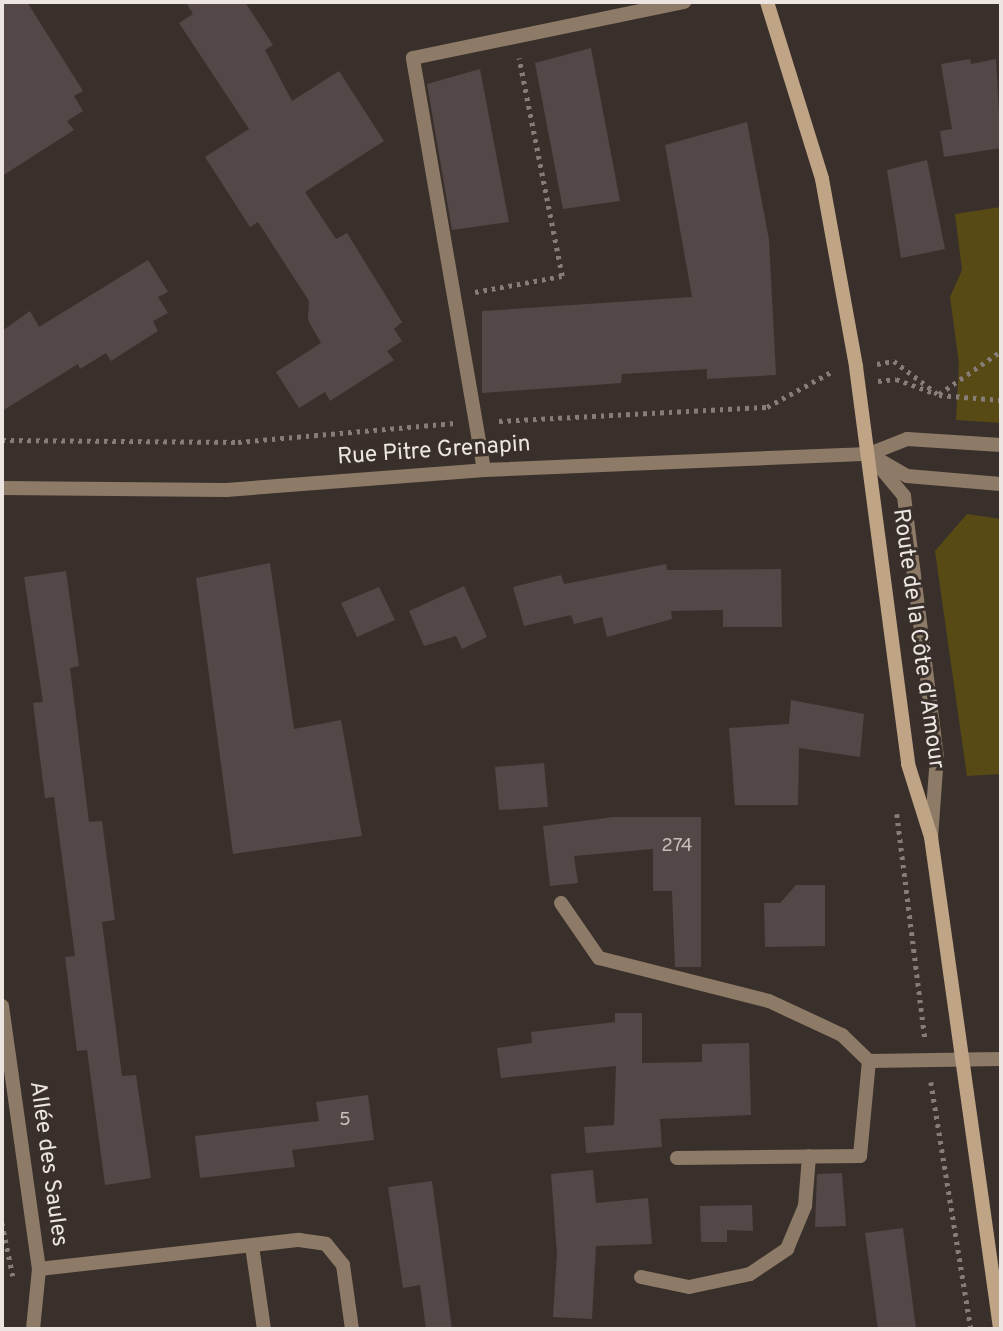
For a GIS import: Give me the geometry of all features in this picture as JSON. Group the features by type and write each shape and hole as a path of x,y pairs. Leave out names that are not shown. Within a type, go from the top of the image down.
{"main road":[{"name":"Route de la Côte d'Amour","path":"767,2 822,179 856,367 908,764 931,837 960,1062 1000,1329"}],"street":[{"path":"484,470 413,58 684,2"},
{"name":"Rue Pitre Grenapin","path":"2,488 226,490 484,470 869,454 907,439 1001,445"},
{"path":"869,454 907,476 1001,484"},
{"path":"869,454 904,496 937,756 931,837"},
{"path":"561,903 599,958 769,1001 842,1035 869,1061 960,1062 1001,1059"},
{"name":"Allée des Saules","path":"2,1006 39,1269 33,1329"},
{"path":"677,1157 860,1156 869,1061"},
{"path":"641,1277 689,1287 750,1274 787,1249 805,1206 809,1156"},
{"path":"39,1269 299,1240 326,1244 343,1265 352,1329"},
{"path":"252,1246 264,1329"}],"path":[{"path":"455,296 562,276 515,37"},
{"path":"938,394 1001,351"},
{"path":"830,358 835,387 896,379 938,394 1001,400"},
{"path":"2,440 238,442 477,422 767,407 832,371 894,361 938,394"},
{"path":"895,802 928,1061 971,1329"}],"shaded area":[{"path":"1001,207 1001,423 956,420 959,364 950,297 962,270 955,214"},
{"path":"967,514 1001,519 1001,774 967,776 935,551"}],"building":[{"path":"2,2 27,2 83,91 74,96 83,111 67,121 74,130 2,176"},
{"path":"186,2 245,2 273,45 265,50 292,101 339,71 384,141 305,192 336,239 347,233 402,322 394,329 402,341 387,351 394,360 330,401 325,392 299,408 276,372 321,343 308,320 309,301 258,222 250,227 205,157 249,129 179,23 193,14"},
{"path":"591,48 620,201 563,209 535,63"},
{"path":"970,59 971,64 996,59 1001,148 944,157 940,131 952,129 941,64"},
{"path":"480,69 509,222 452,230 427,84"},
{"path":"747,122 769,240 776,375 707,379 707,369 622,374 621,383 482,393 482,311 692,297 665,145"},
{"path":"927,160 945,249 901,258 887,170"},
{"path":"148,260 168,292 158,297 168,313 153,321 158,331 111,361 106,353 80,369 78,364 2,411 2,331 30,311 39,327"},
{"path":"270,563 294,729 341,720 362,836 233,854 196,578"},
{"path":"666,564 667,570 781,569 782,627 723,627 723,610 671,611 672,619 607,637 602,617 574,624 571,615 524,626 513,587 561,575 564,584"},
{"path":"66,571 79,666 70,668 89,822 102,821 115,920 102,922 122,1076 136,1075 151,1178 105,1185 87,1050 77,1051 65,957 75,956 54,797 45,798 33,703 43,702 24,577"},
{"path":"464,586 487,637 462,649 456,636 424,646 409,611"},
{"path":"379,587 395,620 357,637 341,603"},
{"path":"791,700 864,714 860,757 799,748 798,805 735,805 729,728 789,724"},
{"path":"544,763 548,807 499,810 495,767"},
{"path":"614,817 701,817 701,967 675,967 672,891 653,891 653,849 574,856 578,883 550,886 543,826"},
{"path":"796,885 825,885 825,946 765,947 764,903 780,903"},
{"path":"615,1013 642,1013 642,1063 702,1062 702,1044 749,1043 751,1115 660,1119 662,1147 586,1153 584,1127 614,1125 616,1066 501,1078 497,1048 532,1043 531,1032 615,1022"},
{"path":"368,1095 374,1140 292,1150 295,1167 200,1178 195,1136 319,1121 316,1102"},
{"path":"593,1170 596,1203 648,1198 652,1244 596,1246 592,1319 553,1317 557,1254 551,1174"},
{"path":"842,1173 846,1226 815,1227 817,1174"},
{"path":"432,1181 452,1329 426,1329 420,1285 403,1288 388,1187"},
{"path":"752,1205 753,1231 727,1230 727,1242 701,1242 700,1206"},
{"path":"903,1228 916,1329 878,1329 865,1233"}]}
